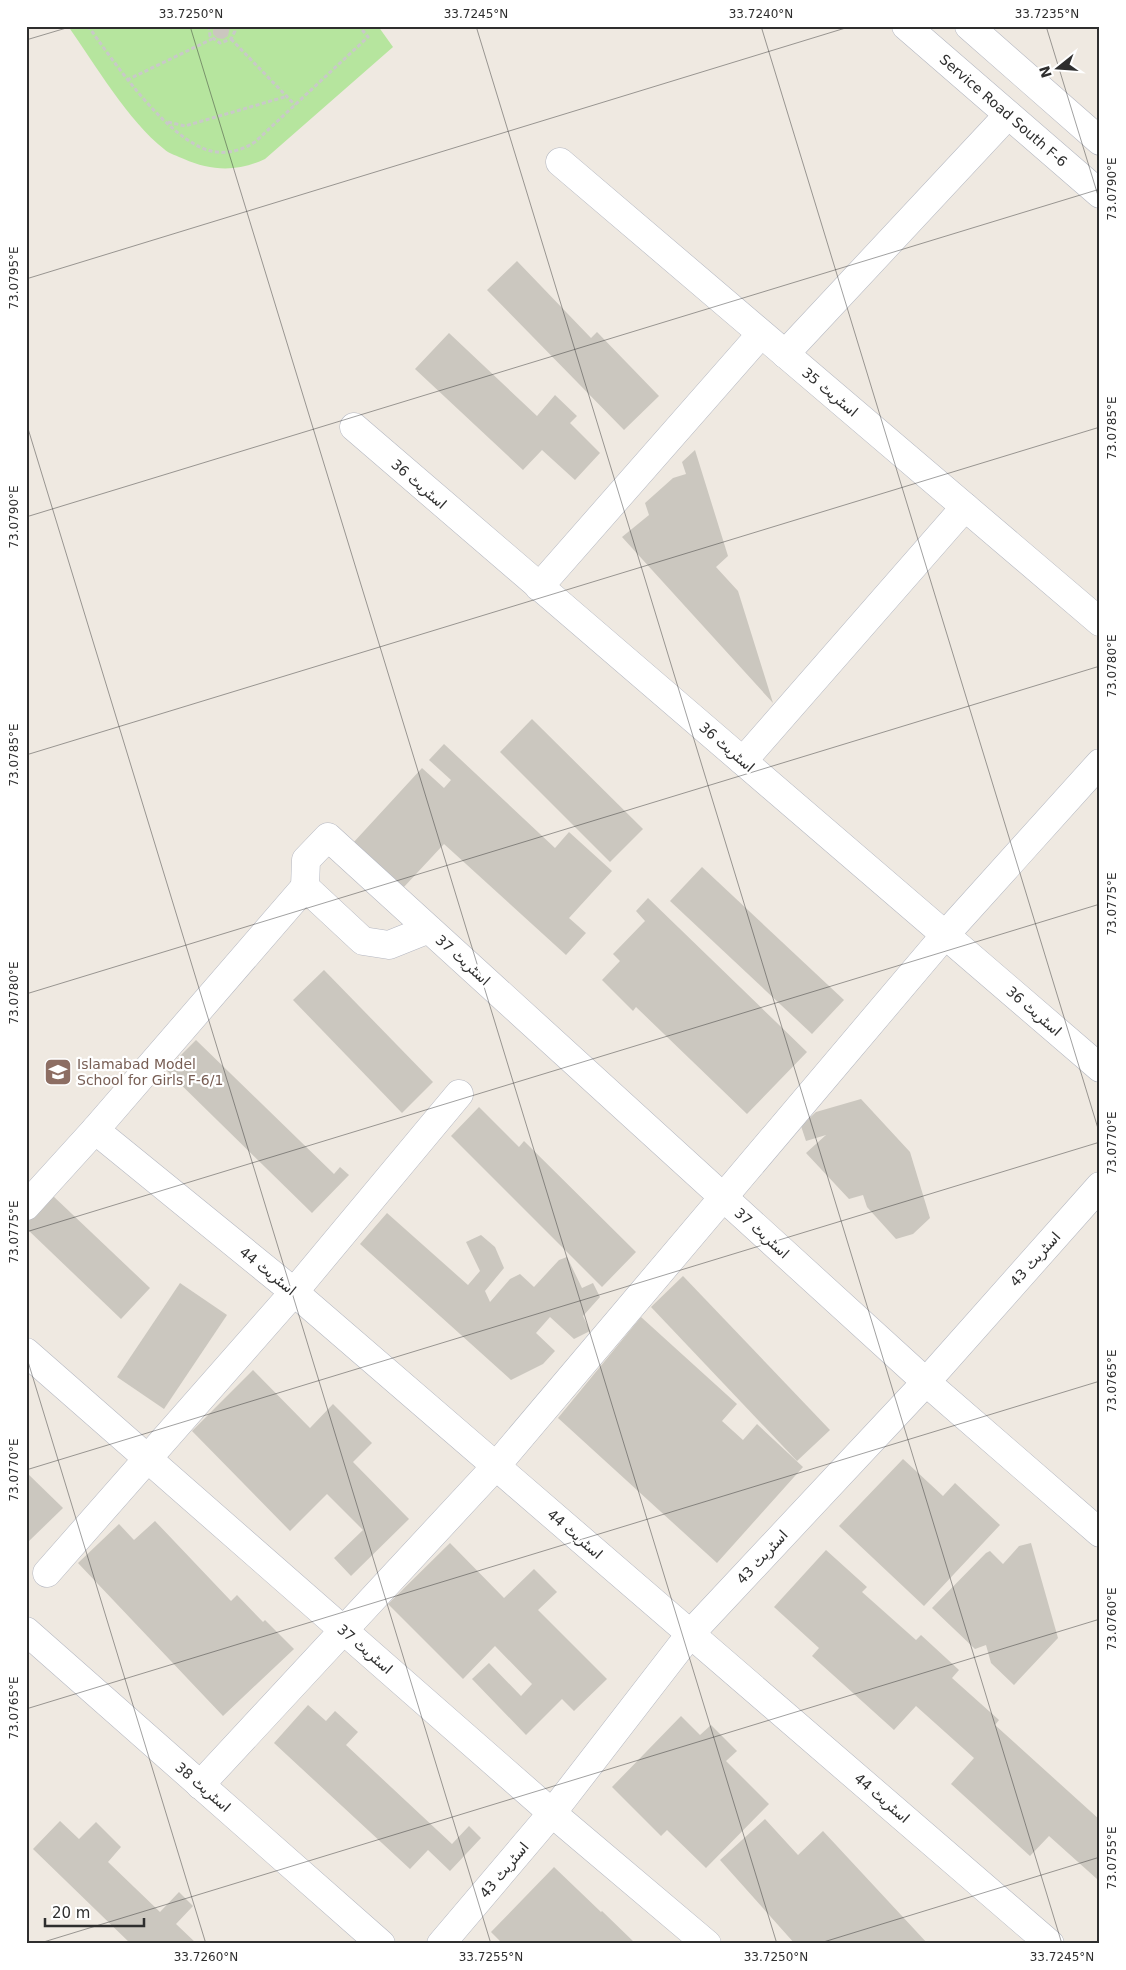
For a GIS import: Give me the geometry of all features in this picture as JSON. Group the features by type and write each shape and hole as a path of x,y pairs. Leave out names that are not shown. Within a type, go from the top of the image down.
{"street":[{"name":"Service Road South F-6","path":"906,26 1100,194"},
{"path":"970,26 1100,141"},
{"path":"785,354 1008,115"},
{"name":"اسٹریٹ 35","path":"560,162 965,507 1095,607"},
{"path":"539,587 761,334"},
{"name":"اسٹریٹ 36","path":"354,428 1100,1068"},
{"path":"742,761 965,507"},
{"path":"200,1785 496,1466 945,935 1100,764"},
{"name":"اسٹریٹ 37","path":"429,929 389,945 364,941 305,887 306,860 328,837 429,929 722,1197 926,1382 1100,1533"},
{"path":"26,1206 96,1130 305,887"},
{"path":"47,1573 294,1292 459,1094"},
{"name":"اسٹریٹ 44","path":"96,1130 294,1292 1050,1944"},
{"name":"اسٹریٹ 43","path":"441,1944 552,1813 691,1633 926,1382 1100,1186"},
{"name":"اسٹریٹ 37","path":"26,1352 552,1813 707,1944"},
{"name":"اسٹریٹ 38","path":"26,1632 380,1944"}],"path":[{"path":"88,26 127,80 166,121 193,143 212,151 228,152 244,149 256,142 368,38 359,26"},
{"path":"209,26 208,31 212,39 220,43 231,39 235,31 234,26"},
{"path":"127,80 212,39"},
{"path":"231,39 296,105"},
{"path":"166,121 176,126 185,126 288,96"}],"green space":[{"path":"68,26 378,26 393,47 265,159 235,168 214,168 174,155 166,151 151,137 125,108"}],"building":[{"path":"213,26 230,26 228,36 223,39 217,38 213,34"},
{"path":"517,261 591,338 597,332 659,396 624,430 487,290"},
{"path":"449,333 537,416 555,395 577,416 570,423 600,453 575,480 542,450 523,470 415,369"},
{"path":"695,450 728,556 716,567 738,591 773,703 622,537 649,515 645,503 673,478 686,474 682,462"},
{"path":"532,719 643,829 610,862 500,752"},
{"path":"444,744 555,848 569,832 612,871 569,918 586,933 566,955 444,844 403,888 353,843 422,768 444,788 451,780 429,760"},
{"path":"702,867 844,1000 812,1034 670,901"},
{"path":"648,898 807,1052 747,1114 636,1007 633,1011 602,980 620,961 613,954 645,921 636,911"},
{"path":"324,970 433,1082 402,1113 293,1000"},
{"path":"196,1040 334,1174 340,1167 349,1175 312,1213 166,1070"},
{"path":"861,1099 910,1152 930,1218 913,1234 896,1239 867,1207 863,1195 849,1199 806,1153 826,1135 806,1141 801,1126 816,1112"},
{"path":"479,1107 519,1147 524,1141 636,1252 602,1287 451,1136"},
{"path":"52,1195 150,1288 121,1319 26,1228 26,1222"},
{"path":"387,1213 468,1285 480,1271 466,1242 481,1235 495,1247 504,1268 485,1291 490,1302 510,1279 520,1274 534,1287 559,1260 567,1257 582,1288 593,1283 600,1297 583,1316 590,1331 574,1339 550,1317 536,1333 555,1351 543,1364 511,1380 360,1244"},
{"path":"683,1276 830,1430 797,1461 651,1307"},
{"path":"180,1283 227,1315 164,1409 117,1377"},
{"path":"641,1317 737,1404 722,1421 743,1440 757,1424 803,1467 717,1563 558,1418"},
{"path":"253,1370 310,1428 333,1404 372,1443 353,1462 409,1519 351,1576 334,1558 363,1530 327,1494 290,1531 192,1431"},
{"path":"903,1459 943,1496 955,1483 1000,1525 924,1606 839,1526"},
{"path":"26,1472 63,1508 27,1543 26,1542"},
{"path":"155,1521 231,1601 237,1595 263,1622 265,1620 294,1649 223,1716 78,1563 119,1524 134,1540"},
{"path":"450,1543 504,1598 534,1569 557,1592 538,1610 607,1679 574,1711 562,1699 526,1735 472,1679 489,1663 521,1696 532,1684 495,1646 463,1679 388,1604"},
{"path":"1031,1543 1058,1638 1014,1685 991,1663 986,1645 975,1649 932,1608 986,1553 990,1551 1003,1564 1019,1546"},
{"path":"826,1550 867,1587 862,1592 916,1640 921,1635 959,1670 952,1678 999,1720 995,1725 1100,1820 1100,1877 1097,1879 1049,1836 1030,1856 951,1784 974,1758 916,1706 894,1730 812,1656 819,1648 774,1607"},
{"path":"308,1705 326,1721 335,1711 358,1732 346,1745 452,1844 469,1826 481,1838 450,1871 428,1850 410,1869 274,1743"},
{"path":"681,1716 700,1735 711,1725 737,1751 726,1761 769,1804 706,1868 667,1830 661,1836 612,1787"},
{"path":"765,1819 798,1855 823,1831 928,1944 795,1944 720,1860"},
{"path":"60,1821 79,1839 96,1822 121,1847 108,1862 160,1912 179,1892 193,1906 176,1924 197,1944 131,1944 33,1849"},
{"path":"554,1867 636,1944 503,1944 491,1932"}],"place":[{"name":"Islamabad Model School for Girls F-6/1","path":"58,1072"}]}
